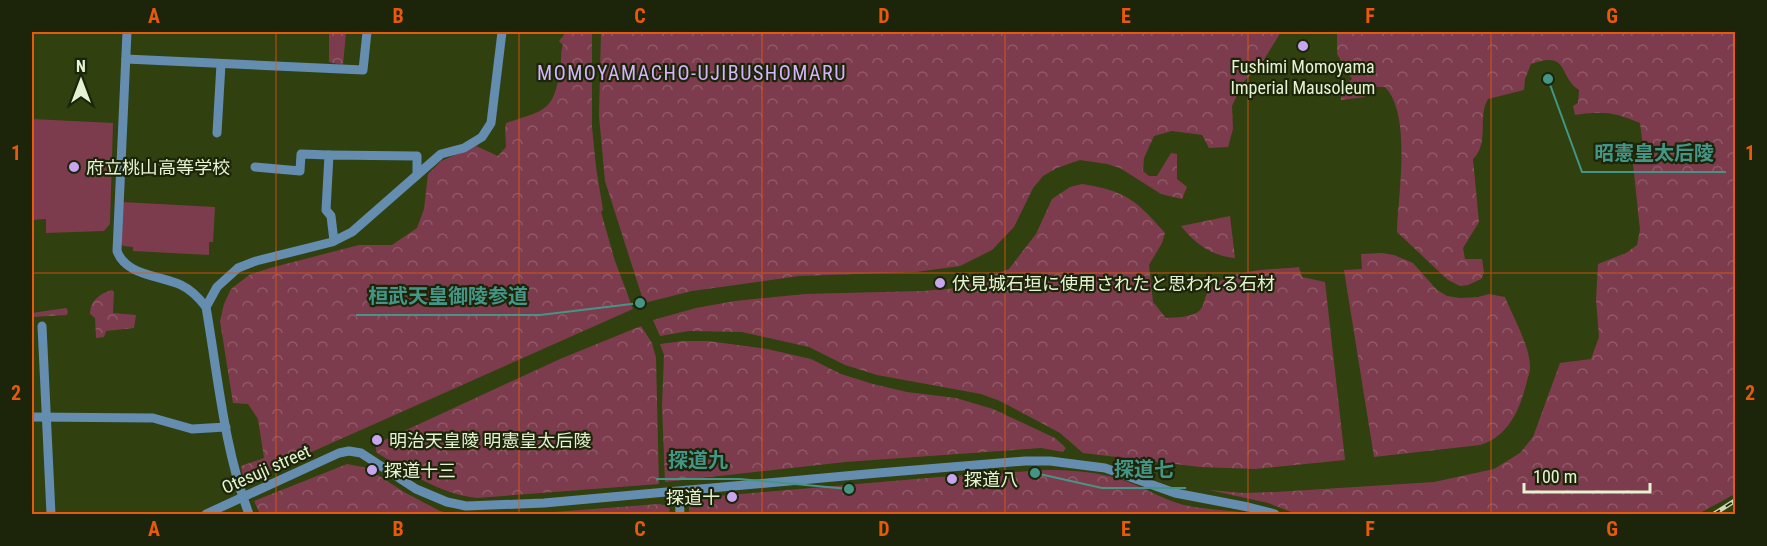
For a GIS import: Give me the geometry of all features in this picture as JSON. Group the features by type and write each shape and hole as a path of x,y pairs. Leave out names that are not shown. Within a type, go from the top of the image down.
{"street":[{"path":"128,32 117,251 124,263 131,269 183,286 196,295 206,307 226,427 242,496 249,514"},
{"path":"126,59 363,70 367,32"},
{"path":"206,307 220,283 242,266 334,241 351,232 441,154 464,148 482,137 491,123 502,32"},
{"path":"217,133 220,63"},
{"path":"255,168 300,171 301,154 417,156 417,175"},
{"path":"329,155 326,210 331,216 334,241"},
{"path":"42,326 51,514"},
{"path":"32,339 42,338"},
{"path":"32,417 153,418 192,429 226,427"},
{"name":"Otesuji street","path":"206,514 339,453 355,452 364,454 416,489 447,502 466,506 544,503 679,492"},
{"path":"680,514 679,492 1025,461 1050,461 1105,468 1175,493 1275,514"}],"green space":[{"path":"329,32 346,32 343,65 329,62"},
{"path":"563,32 592,32 592,127 603,210 601,212 615,261 633,309 244,482 241,466 264,458 258,419 248,404 233,403 220,321 231,289 249,275 270,268 359,245 392,245 417,228 424,209 428,174 441,161 476,146 498,156 506,147 506,123 539,112 551,102 561,66 563,45 559,41 564,35"},
{"path":"601,32 1281,32 1260,66 1244,81 1232,106 1233,129 1228,147 1209,148 1202,135 1172,131 1154,136 1144,158 1143,171 1149,176 1157,176 1171,153 1177,154 1177,179 1187,187 1182,199 1161,194 1120,168 1080,160 1043,176 1033,188 1014,227 992,250 960,266 916,272 799,276 692,291 644,303 605,181 599,116"},
{"path":"1335,32 1735,32 1735,494 1698,514 1296,514 1268,503 1209,490 1243,493 1276,492 1434,482 1494,469 1520,453 1533,437 1560,363 1591,359 1599,337 1596,300 1598,264 1626,253 1637,245 1640,230 1633,164 1643,147 1640,123 1608,113 1575,115 1573,106 1578,103 1579,90 1558,63 1552,60 1543,61 1531,64 1525,79 1524,90 1488,99 1483,114 1481,145 1473,159 1479,222 1463,248 1465,259 1482,259 1484,273 1481,279 1468,285 1460,286 1448,280 1397,232 1402,156 1398,116 1393,100 1385,87 1365,87 1365,97 1341,100 1341,88 1352,79 1337,54 1337,33"},
{"path":"32,119 113,123 110,224 104,231 46,233 46,219 32,220"},
{"path":"1082,184 1109,190 1129,199 1146,212 1165,233 1149,265 1153,302 1166,318 1187,316 1197,312 1201,309 1211,287 1233,275 1299,267 1302,277 1325,282 1345,460 1255,469 1200,467 1083,453 1060,433 1000,401 981,394 877,375 845,365 809,347 742,332 689,331 660,336 653,320 696,308 735,301 805,294 959,288 1009,269 1036,234 1052,199 1070,187"},
{"path":"122,202 215,207 213,242 209,242 209,255 133,251 133,247 123,246 120,240"},
{"path":"1230,216 1235,258 1211,252 1192,238 1181,226"},
{"path":"1382,253 1413,263 1437,290 1447,296 1460,298 1489,294 1505,297 1524,341 1530,369 1521,402 1512,420 1499,435 1490,441 1480,445 1374,457 1344,270 1362,269 1361,254"},
{"path":"112,290 114,292 113,313 136,315 134,328 106,331 104,337 96,338 95,318 90,314 92,305 99,296"},
{"path":"66,308 67,315 32,317 32,313"},
{"path":"641,326 652,343 656,358 659,484 477,498 437,487 376,452 376,444 560,359"},
{"path":"708,341 767,349 811,359 841,374 873,384 907,392 956,398 993,409 1055,438 1066,448 1063,452 1041,448 845,462 665,482 662,406 664,355 660,344"},
{"path":"347,464 367,468 404,492 440,511 453,514 260,514 254,501"},
{"path":"1046,470 1077,471 1108,476 1184,505 1253,514 689,514 689,505 694,498"},
{"path":"659,504 669,506 670,514 528,514"}],"railway":[{"path":"1714,514 1736,500"}],"place":[{"name":"Fushimi Momoyama Imperial Mausoleum","path":"1303,46"},
{"name":"昭憲皇太后陵","path":"1548,79"},
{"name":"府立桃山高等学校","path":"74,167"},
{"name":"伏見城石垣に使用されたと思われる石材","path":"940,283"},
{"name":"桓武天皇御陵参道","path":"640,303"},
{"name":"明治天皇陵 明憲皇太后陵","path":"377,440"},
{"name":"探道十三","path":"372,470"},
{"name":"探道七","path":"1035,473"},
{"name":"探道八","path":"952,479"},
{"name":"探道九","path":"849,489"},
{"name":"探道十","path":"732,497"}],"district":[{"name":"MOMOYAMACHO-UJIBUSHOMARU","path":"692,73"}]}
